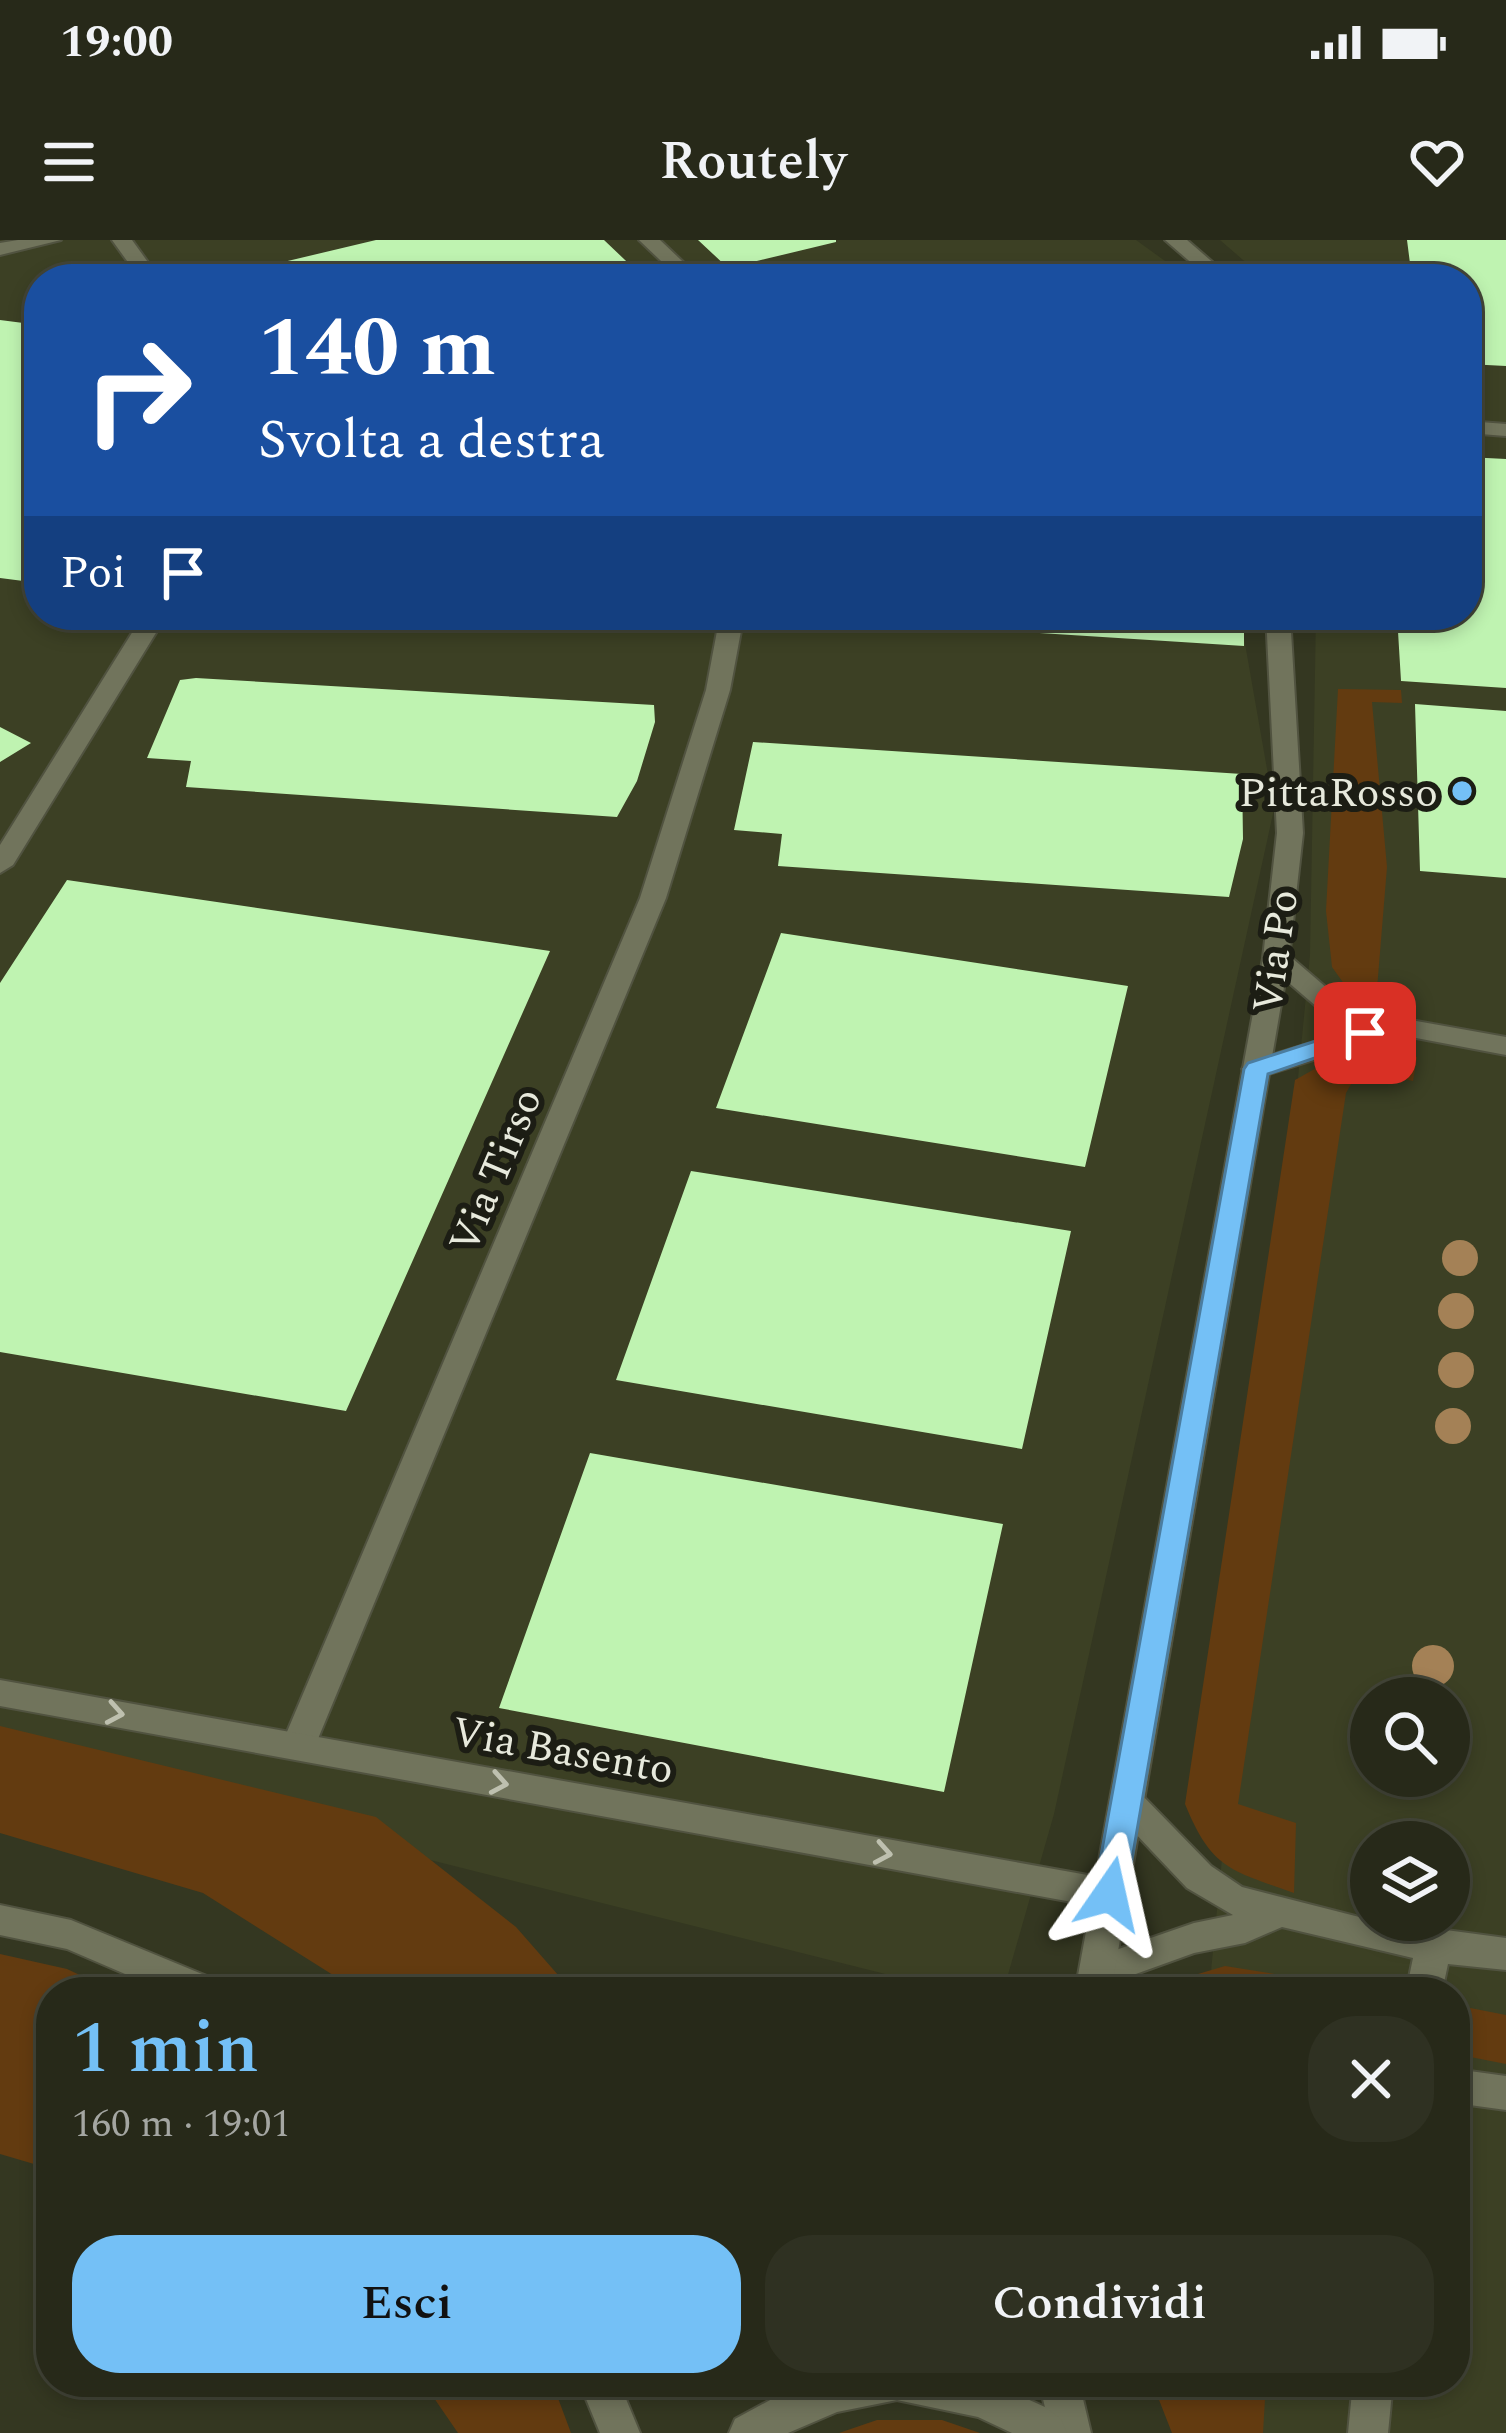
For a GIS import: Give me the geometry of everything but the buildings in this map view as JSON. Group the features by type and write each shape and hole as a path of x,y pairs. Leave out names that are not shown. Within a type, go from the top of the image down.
{"street":[{"path":"0,249 52,240"},
{"path":"649,240 675,264"},
{"path":"1175,240 1204,264"},
{"path":"0,865 146,630"},
{"name":"Via Tirso","path":"298,1746 653,898 718,690 729,630"},
{"name":"Via Po","path":"1096,1977 1276,958 1290,833 1279,630"},
{"path":"1276,958 1326,1001 1359,1019 1506,1046"},
{"path":"1256,1069 1365,1033 1396,1028"},
{"name":"Via Basento","path":"0,1693 1110,1894"},
{"path":"1127,1802 1198,1877 1233,1900 1433,1947 1506,1954"},
{"path":"1106,1977 1195,1938 1245,1928 1276,1913"},
{"path":"0,1920 71,1935 170,1977"},
{"path":"1427,1977 1433,1947"},
{"path":"1470,2088 1506,2093"},
{"path":"605,2397 620,2433"},
{"path":"749,2433 787,2397"},
{"path":"980,2397 1024,2415 1047,2433"},
{"path":"1063,2397 1072,2433"},
{"path":"1368,2433 1372,2397"}],"shaded area":[{"path":"0,240 1136,240 1169,264 24,264 24,630 1243,630 1274,809 1054,1814 1007,1977 897,1977 0,1752"},
{"path":"1220,240 1506,240 1506,2433 1188,2433 1189,2397 1470,2397 1470,1977 1210,1977 1310,955 1316,630 1482,630 1482,264 1248,264"},
{"path":"1338,689 1401,690 1402,703 1372,702 1387,867 1376,1001 1352,995 1332,967 1326,911"},
{"path":"1376,1050 1417,1057 1413,1081 1382,1074 1354,1079 1346,1093 1238,1804 1296,1823 1294,1893 1226,1865 1205,1843 1185,1804 1295,1080 1343,1053"},
{"path":"0,1726 376,1817 516,1927 560,1977 336,1977 203,1893 0,1833"},
{"path":"0,1954 84,1977 36,1977 36,2165 0,2154"},
{"path":"1225,1966 1294,1977 1193,1977"},
{"path":"1470,2008 1506,2015 1506,2064 1470,2057"},
{"path":"433,2397 558,2397 571,2433 458,2433"},
{"path":"1158,2397 1265,2397 1263,2433 1172,2433"},
{"path":"877,2420 942,2420 980,2433 839,2433"}],"place":[{"name":"PittaRosso","path":"1462,791"}],"route":[{"path":"1110,1894 1256,1069 1365,1033"}]}
